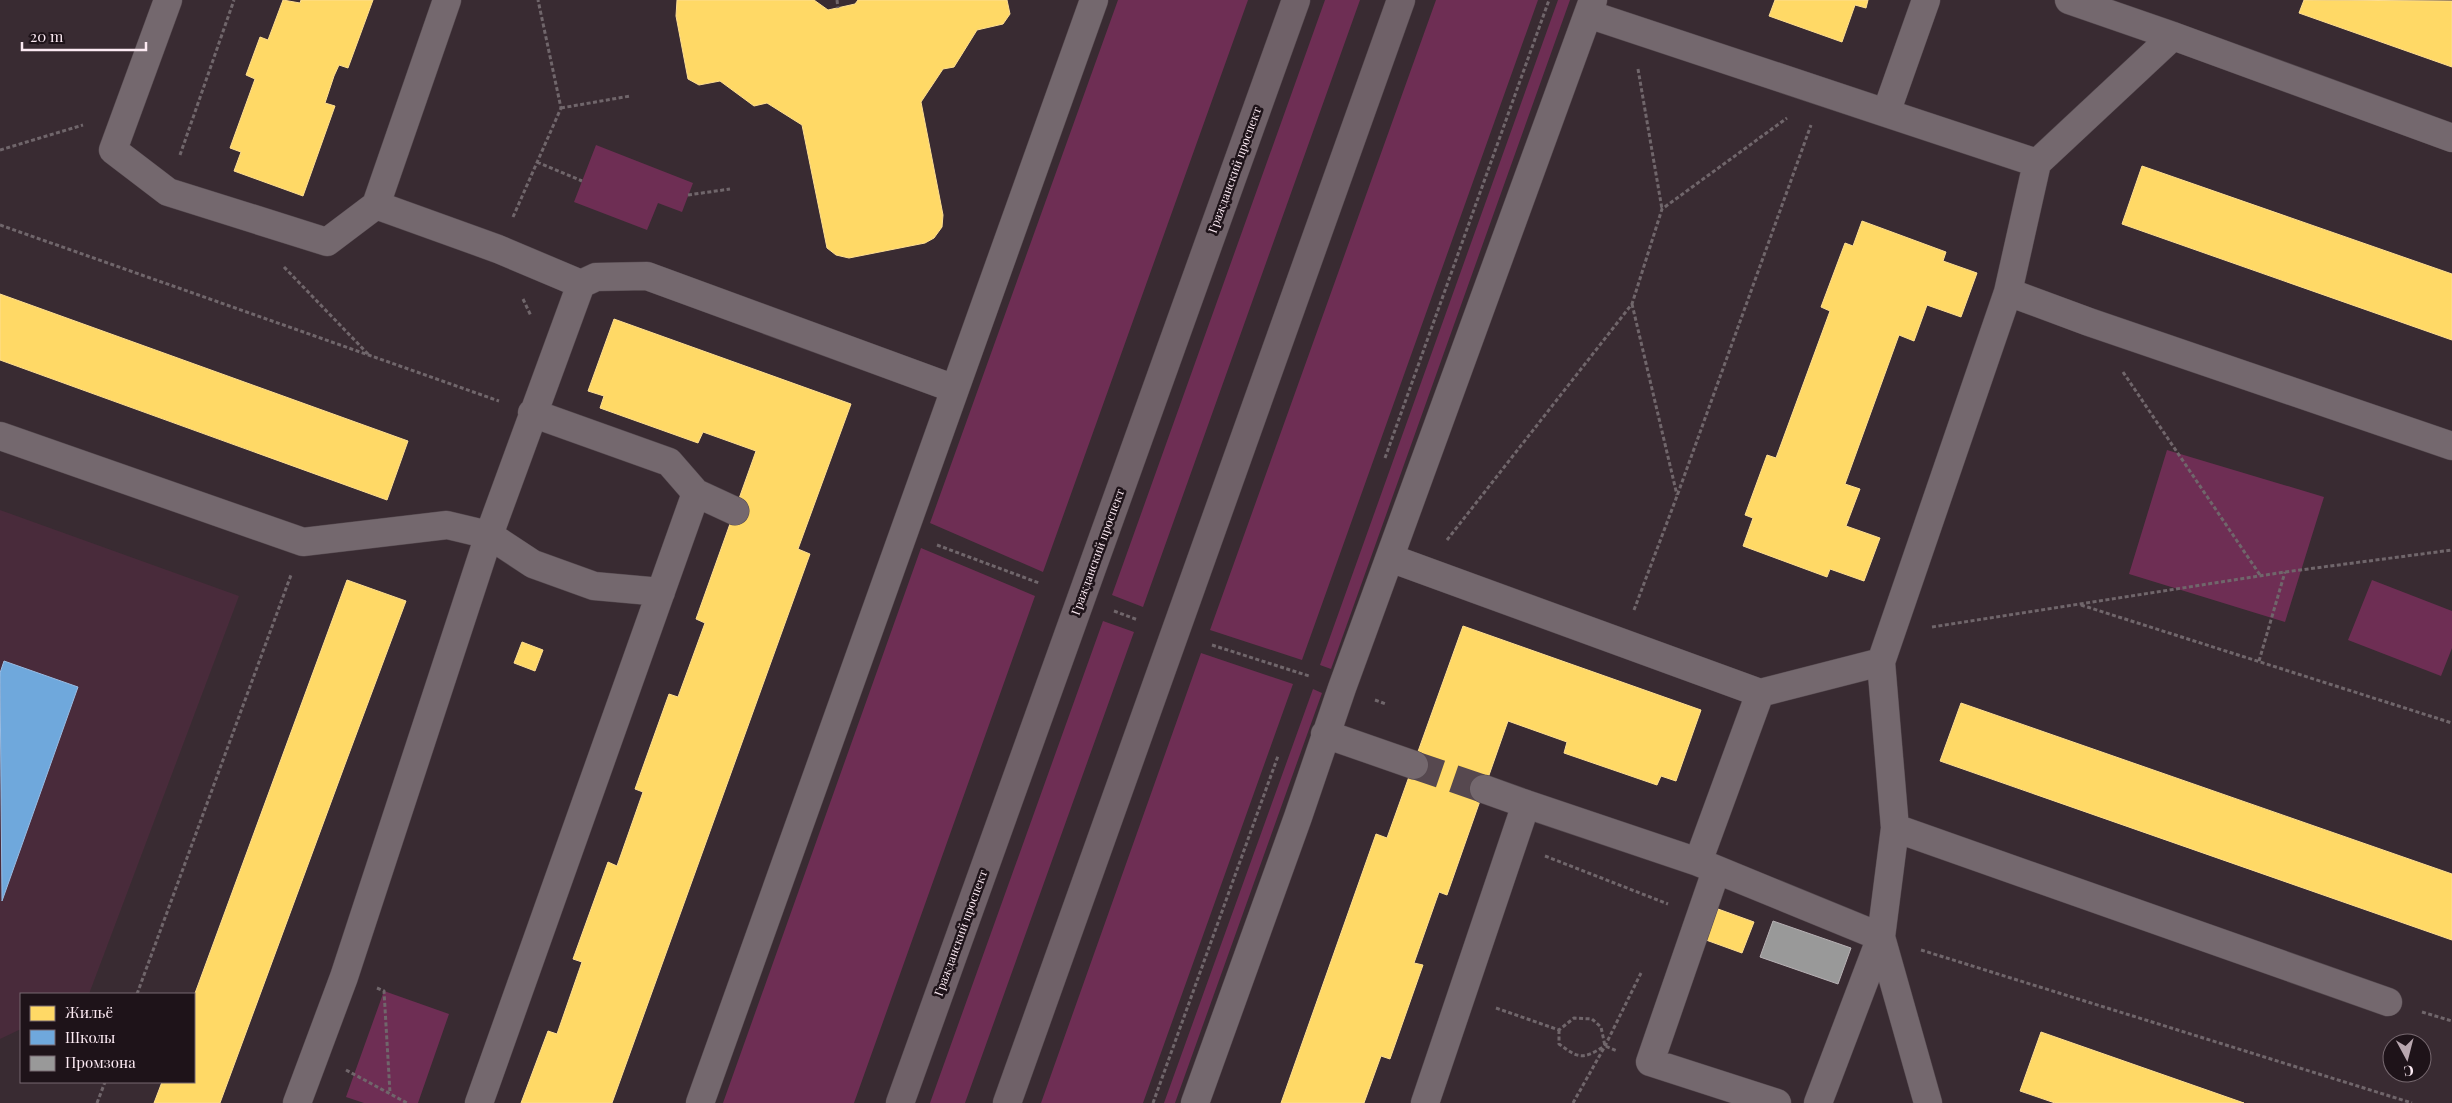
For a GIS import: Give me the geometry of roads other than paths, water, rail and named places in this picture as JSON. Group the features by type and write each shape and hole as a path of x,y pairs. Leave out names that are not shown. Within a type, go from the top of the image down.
{"main road":[{"name":"Гражданский проспект","path":"900,1103 1296,0"},
{"path":"1008,1103 1401,0"}],"street":[{"path":"168,0 113,150 168,192 327,242 376,205 448,0"},
{"path":"700,1103 1094,0"},
{"path":"1886,113 1926,0"},
{"path":"2069,0 2452,138"},
{"path":"1195,1103 1295,826 1325,734 1590,7 1631,27 2036,163"},
{"path":"1818,1103 1881,937 1895,828 1881,662 2008,292 2036,163 2173,36"},
{"path":"376,205 498,249 581,284"},
{"path":"297,1103 344,977 489,535 532,413 581,284 596,277 647,276 955,389"},
{"path":"2008,292 2089,322 2452,446"},
{"path":"532,413 669,462 696,493 735,510"},
{"path":"0,436 303,542 448,525 489,535 533,564 594,586 661,592"},
{"path":"480,1103 696,493"},
{"path":"1390,558 1760,693 1881,662"},
{"path":"1760,693 1707,866 1700,917 1650,1062 1777,1103"},
{"path":"1325,734 1414,765"},
{"path":"1484,789 1707,866 1881,937"},
{"path":"1425,1103 1526,804"},
{"path":"1895,828 2388,1002"},
{"path":"1881,937 1928,1103"}],"tunnel":[{"path":"1414,765 1484,789"}]}
